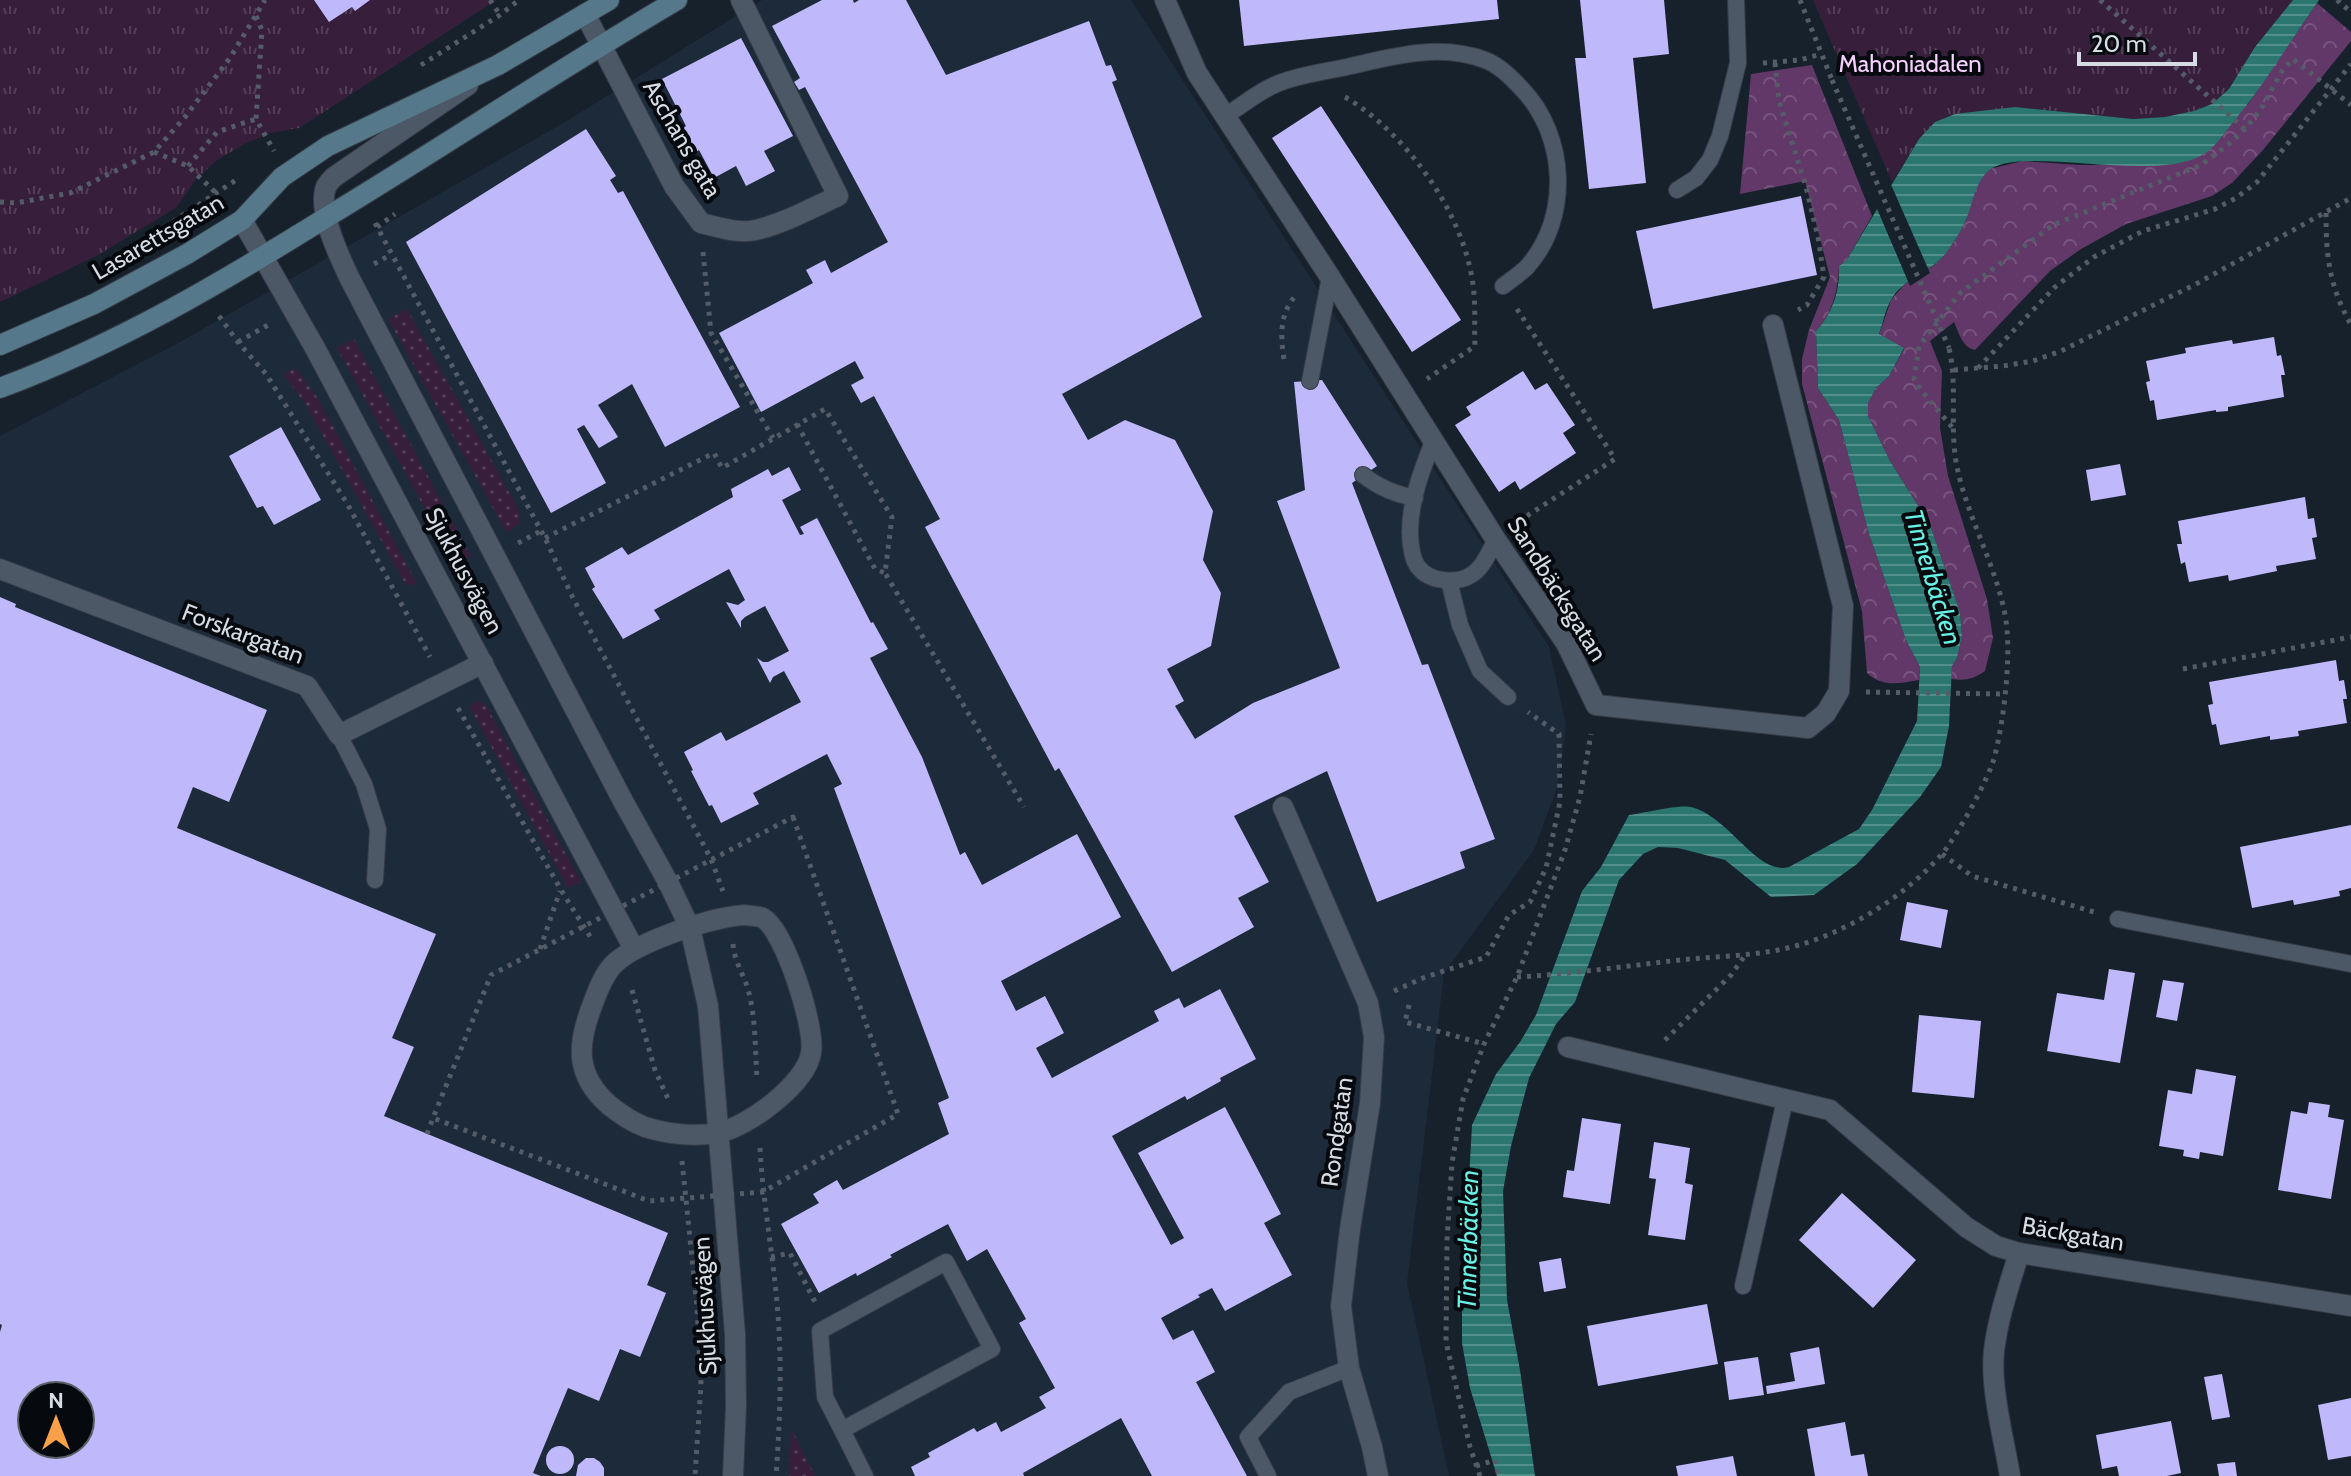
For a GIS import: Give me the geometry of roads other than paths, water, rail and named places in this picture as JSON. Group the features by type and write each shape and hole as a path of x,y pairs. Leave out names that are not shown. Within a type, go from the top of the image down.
{"main road":[{"name":"Lasarettsgatan","path":"0,345 94,304 187,254 242,220 282,177 328,146 498,65 609,0"},
{"path":"0,388 106,343 182,305 677,0"}],"street":[{"name":"Aschans gata","path":"585,14 674,186 701,223 730,230 755,230 838,196 741,0"},
{"name":"Sandbäcksgatan","path":"1165,0 1197,73 1496,540 1566,643 1596,705 1808,728 1826,713 1839,691 1843,606 1773,325"},
{"name":"Lasarettsgatan","path":"327,217 326,187 334,177 498,65"},
{"name":"Sjukhusvägen","path":"327,217 336,250 350,279 690,928 708,1006 735,1334 733,1476"},
{"name":"Sjukhusvägen","path":"242,220 315,348 634,949"},
{"name":"Forskargatan","path":"0,569 307,686 339,735"},
{"path":"339,735 483,663"},
{"name":"Rondgatan","path":"1283,807 1368,1003 1374,1037 1370,1103 1341,1306 1349,1368 1378,1476"},
{"path":"731,916 762,918 784,946 810,1028 812,1051 802,1077 788,1092 739,1126 718,1133 661,1132 636,1124 596,1094 581,1063 580,1047 585,1024 596,994 612,965 634,949 690,928 731,916"},
{"name":"Bäckgatan","path":"1568,1047 1830,1110 1966,1227 1996,1246 2019,1253 2351,1306"},
{"path":"2010,1476 1994,1380 1994,1354 1999,1317 2019,1253"}],"lane":[{"path":"1677,190 1696,178 1710,160 1720,136 1738,63 1736,0"},
{"path":"1225,116 1280,82 1305,76 1428,50 1487,60 1532,99 1546,120 1556,150 1558,183 1553,216 1543,244 1526,268 1503,286"},
{"path":"1310,381 1330,277"},
{"path":"1433,442 1421,473 1410,531 1418,568 1433,577 1449,581 1469,577 1481,566 1496,540"},
{"path":"1363,475 1378,486 1415,498"},
{"path":"1449,581 1460,625 1480,671 1508,697"},
{"path":"339,735 364,784 378,829 375,880"},
{"path":"2118,919 2351,964"},
{"path":"1743,1286 1785,1100"},
{"path":"842,1430 992,1349 946,1262 820,1331 825,1397 865,1476"},
{"path":"1268,1476 1248,1437 1289,1392 1349,1368"}],"water":[{"name":"Tinnerbäcken","path":"2293,0 2319,0 2257,91 2207,152 2185,162 2157,166 2027,161 2003,164 1982,178 1968,216 1946,253 1903,286 1891,300 1879,334 1904,348 1889,376 1876,388 1868,403 1868,416 1890,461 1930,525 1960,612 1962,636 1952,666 1949,726 1941,767 1920,797 1857,864 1814,895 1771,897 1725,860 1678,848 1658,847 1643,854 1619,880 1575,1002 1556,1024 1529,1078 1511,1146 1503,1191 1507,1300 1535,1476 1497,1476 1470,1388 1462,1343 1472,1125 1496,1074 1536,1015 1582,891 1601,867 1629,815 1679,807 1691,807 1718,821 1766,863 1789,867 1859,829 1872,810 1917,721 1920,667 1906,640 1869,534 1839,420 1818,388 1816,331 1834,301 1839,266 1846,261 1919,139 1935,122 1955,114 2015,107 2133,119 2194,111 2212,104 2229,89 2255,47"}],"park label":[{"name":"Mahoniadalen","path":"1910,64"}]}
